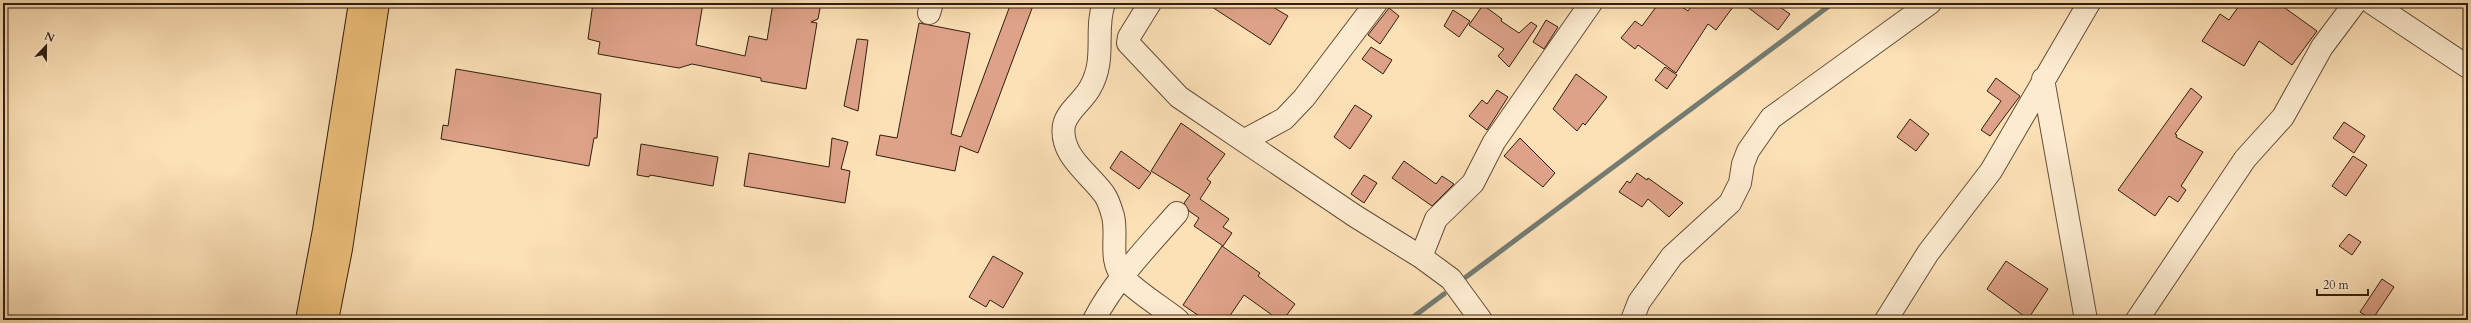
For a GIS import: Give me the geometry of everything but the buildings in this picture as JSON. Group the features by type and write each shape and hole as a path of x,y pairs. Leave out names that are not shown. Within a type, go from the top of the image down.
{"main road":[{"path":"307,320 324,230 360,3"},
{"path":"327,320 341,249 378,3"}],"street":[{"path":"1104,3 1100,14 1101,48 1098,68 1090,88 1069,115 1064,125 1065,142 1077,165 1105,195 1113,217 1115,260 1123,277 1178,320"},
{"path":"1150,3 1129,37 1128,43 1179,97 1245,140 1355,216 1421,257 1451,279 1466,296 1475,317"},
{"path":"1245,140 1284,118 1304,98 1376,3"},
{"path":"1421,257 1436,219 1473,183 1494,142 1591,3"},
{"path":"1632,320 1639,302 1672,256 1721,213 1730,203 1740,183 1748,152 1771,118 1930,3"},
{"path":"1886,320 1928,253 1991,171 2043,79 2089,3"},
{"path":"2137,320 2245,159 2283,117 2322,47 2354,3"},
{"path":"2372,3 2468,67"},
{"path":"2043,79 2086,320"},
{"path":"1094,320 1100,308 1123,277 1177,213"}],"waterway":[{"path":"1466,277 1833,3"},
{"path":"1409,320 1444,294"}]}
